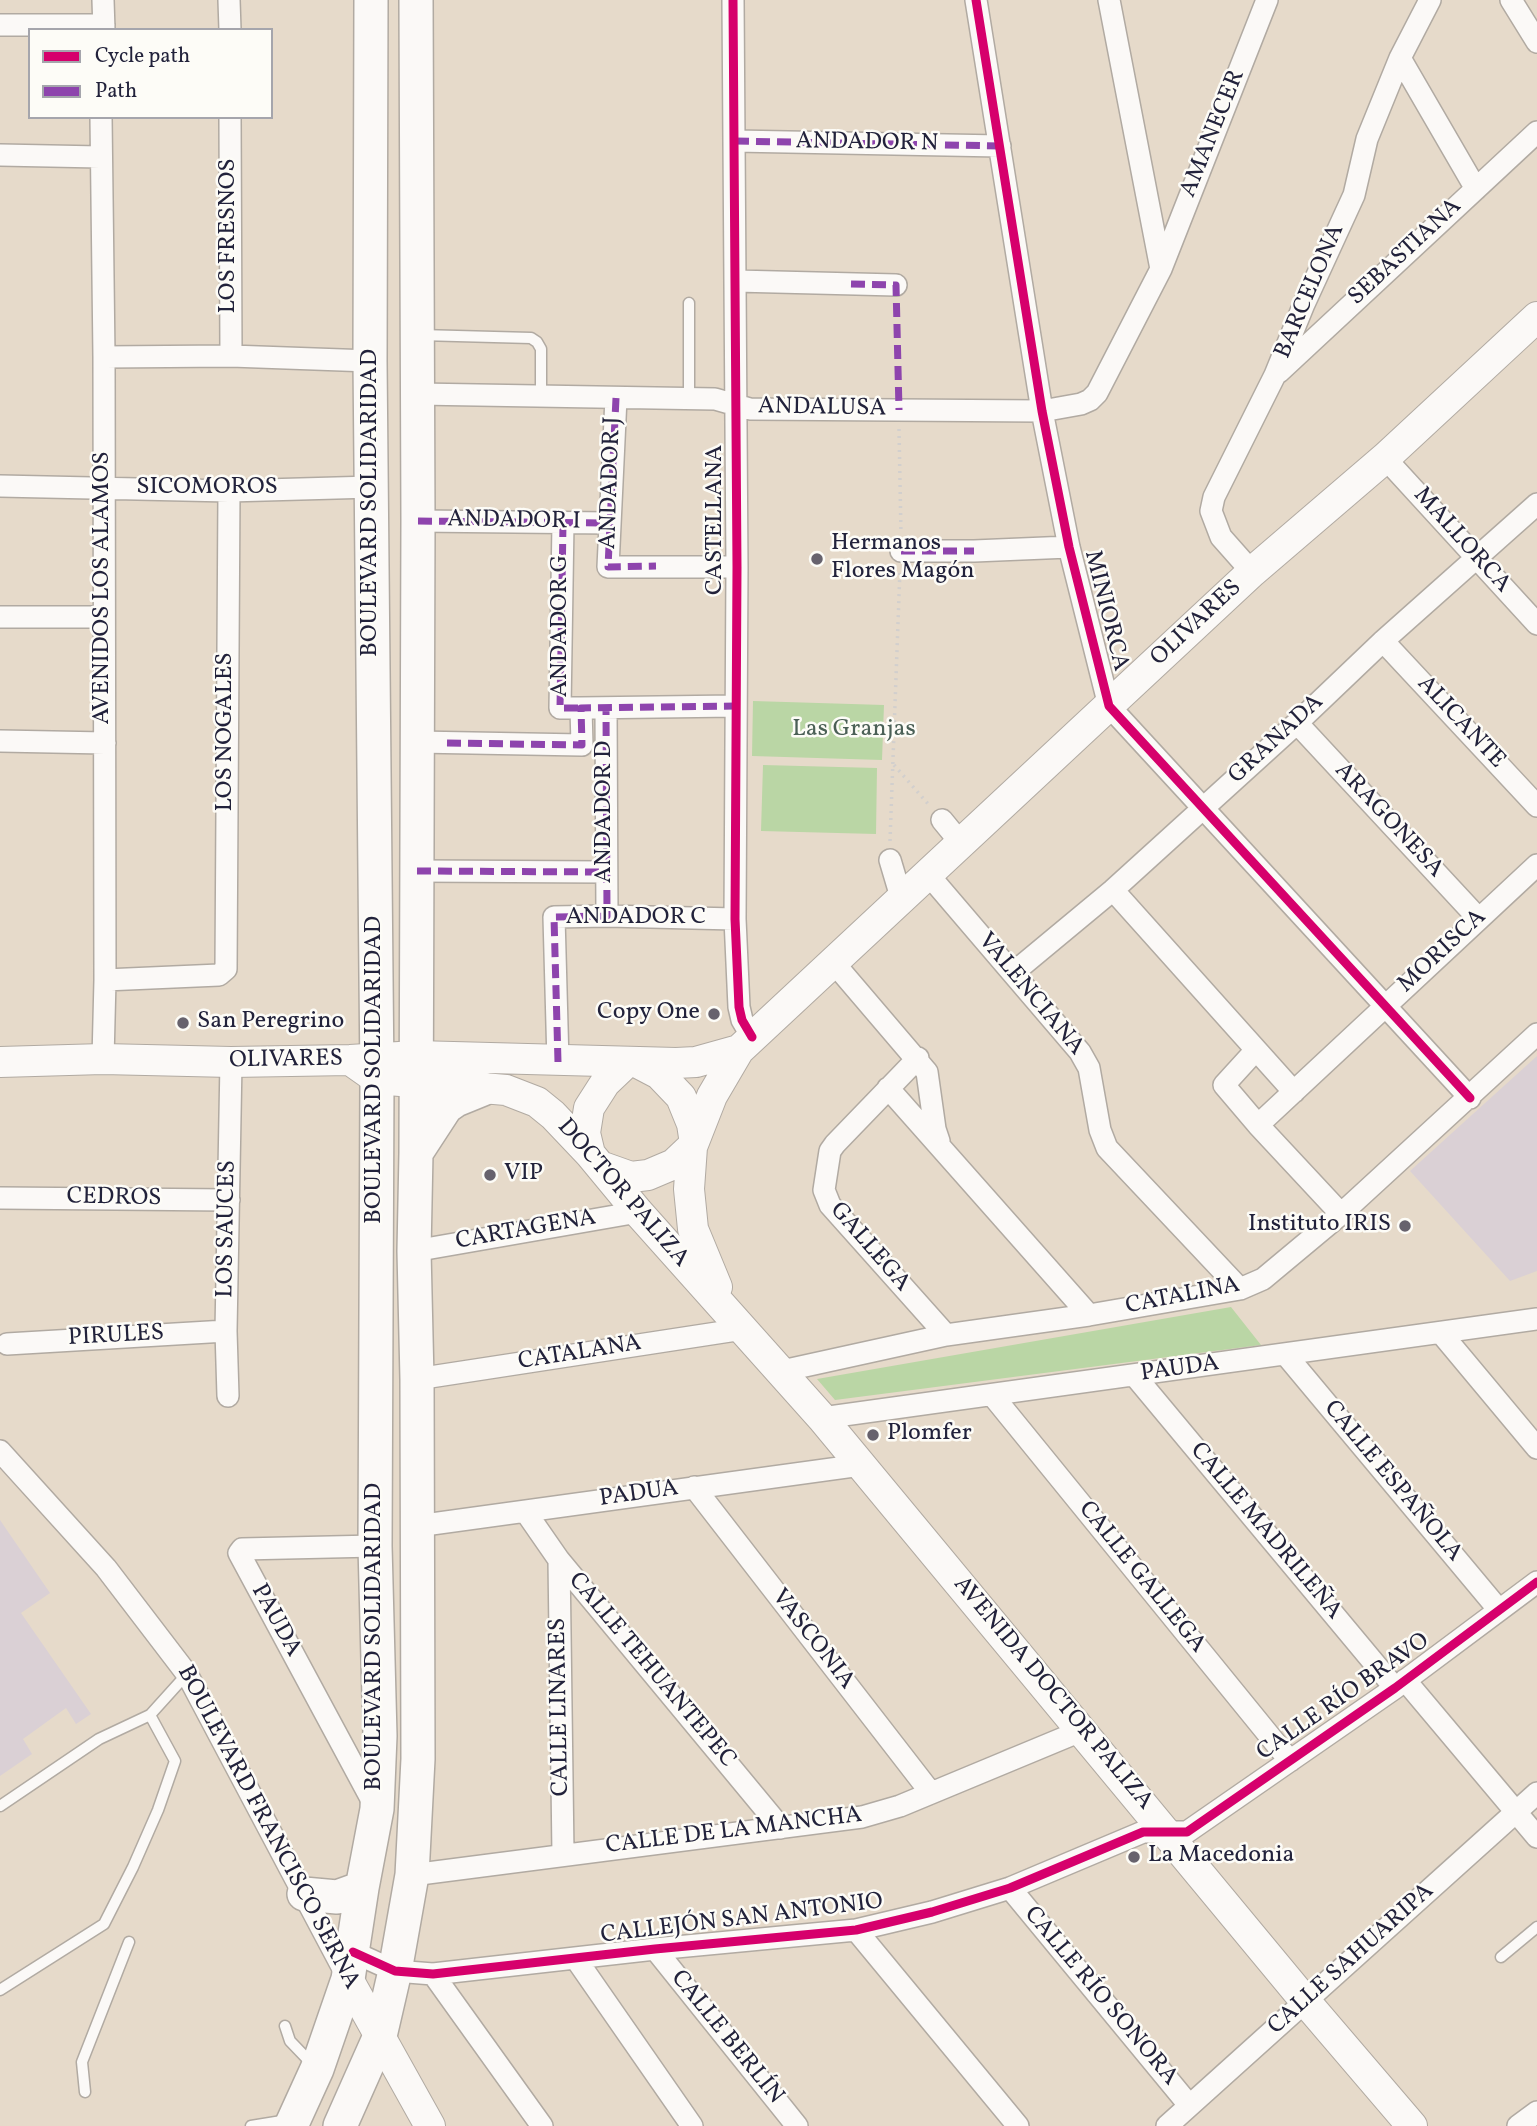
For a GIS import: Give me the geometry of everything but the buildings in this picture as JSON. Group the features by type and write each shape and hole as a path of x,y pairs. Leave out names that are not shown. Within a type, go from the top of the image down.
{"main road":[{"name":"BOULEVARD SOLIDARIDAD","path":"293,2122 317,2069 351,1966 377,1809 380,1736 368,1066 372,487 371,0"},
{"name":"BOULEVARD SOLIDARIDAD","path":"340,2126 380,2036 395,1971 412,1875 418,1759 414,1251 417,871 432,742 418,521 416,0"},
{"name":"OLIVARES","path":"737,1323 705,1261 693,1229 689,1189 693,1142 712,1096 746,1044 927,873 951,831 1109,706 1252,572 1385,458 1537,317"},
{"name":"OLIVARES","path":"0,1062 103,1059 368,1066 416,1070 558,1062 696,1062 746,1044"},
{"path":"632,1063 659,1074 681,1097 692,1124 693,1142 674,1164 648,1175 631,1177 595,1160 585,1133 589,1108 605,1083 632,1063"},
{"name":"DOCTOR PALIZA","path":"416,1070 483,1089 506,1090 537,1102 595,1160 737,1323"},
{"path":"416,1153 446,1107 483,1089"},
{"name":"AVENIDA DOCTOR PALIZA","path":"737,1323 822,1418 1412,2126"},
{"path":"304,1894 337,1897 362,1888"},
{"name":"BOULEVARD FRANCISCO SERNA","path":"351,1966 380,2036 430,2126"}],"street":[{"path":"0,25 104,28 103,0"},
{"path":"229,0 229,28"},
{"name":"CASTELLANA","path":"733,0 737,567 734,919 739,1007 746,1044"},
{"name":"MINIORCA","path":"976,0 1042,411 1069,547 1109,706 1470,1098"},
{"name":"AMANECER","path":"1109,0 1161,269"},
{"path":"1115,36 1126,0"},
{"name":"AMANECER","path":"1097,393 1161,269 1268,0"},
{"name":"BARCELONA","path":"1252,572 1221,537 1210,512 1214,497 1275,375 1354,195 1367,139 1400,58 1430,0"},
{"path":"1511,0 1537,42"},
{"path":"1400,58 1476,189"},
{"name":"AVENIDOS LOS ALAMOS","path":"101,119 106,979 103,1059"},
{"name":"LOS FRESNOS","path":"230,119 231,356"},
{"name":"SEBASTIANA","path":"1275,375 1537,131"},
{"name":"ANDADOR N","path":"735,141 1000,146"},
{"path":"0,155 100,157"},
{"path":"736,281 896,285"},
{"path":"104,357 231,356 370,361"},
{"name":"ANDALUSA","path":"418,394 715,398 736,407 750,409 1042,411 1081,404 1097,393"},
{"name":"ANDADOR J","path":"616,398 608,567 737,567"},
{"name":"MALLORCA","path":"1385,458 1537,624"},
{"name":"SICOMOROS","path":"0,486 229,491 372,487"},
{"name":"LOS NOGALES","path":"106,979 219,975 226,969 229,491"},
{"name":"GRANADA","path":"1013,973 1113,890 1383,641 1537,504"},
{"name":"ANDADOR I","path":"418,521 610,523"},
{"name":"ANDADOR G","path":"562,523 560,708 581,708"},
{"path":"901,551 1069,547"},
{"path":"0,617 104,617"},
{"name":"ALICANTE","path":"1383,641 1537,806"},
{"path":"432,742 582,746 581,708 734,706"},
{"name":"ANDADOR D","path":"606,708 607,916"},
{"name":"ARAGONESA","path":"1297,723 1478,918"},
{"path":"0,741 105,743"},
{"path":"890,860 901,897"},
{"name":"ANDADOR C","path":"417,871 606,873"},
{"name":"VALENCIANA","path":"927,873 1080,1052 1091,1075 1100,1130 1107,1148 1240,1289"},
{"name":"MORISCA","path":"1258,1125 1478,918 1533,878"},
{"path":"1113,890 1294,1092"},
{"name":"ANDADOR C","path":"558,1062 554,917 734,919"},
{"path":"834,963 918,1058 930,1079 931,1105 940,1145"},
{"name":"CATALINA","path":"782,1371 946,1335 1089,1315 1240,1289 1263,1279 1341,1214 1537,1034"},
{"path":"1255,1051 1224,1085 1341,1214"},
{"name":"GALLEGA","path":"918,1058 841,1136 830,1151 824,1190 830,1205 946,1335"},
{"name":"LOS SAUCES","path":"228,1396 226,1331 231,1062"},
{"path":"888,1088 1089,1315"},
{"name":"CEDROS","path":"0,1198 229,1200"},
{"name":"CARTAGENA","path":"414,1251 638,1212"},
{"name":"PAUDA","path":"822,1418 1537,1319"},
{"name":"CATALANA","path":"417,1379 737,1323"},
{"name":"PIRULES","path":"7,1344 226,1331"},
{"path":"1441,1333 1537,1448"},
{"name":"CALLE ESPAÑOLA","path":"1286,1355 1499,1610"},
{"name":"CALLE MADRILEÑA","path":"1135,1376 1400,1684 1537,1837"},
{"name":"CALLE GALLEGA","path":"993,1396 1290,1761"},
{"name":"BOULEVARD FRANCISCO SERNA","path":"0,1451 106,1567 187,1674 304,1894 351,1966"},
{"name":"PADUA","path":"417,1526 861,1465"},
{"name":"VASCONIA","path":"694,1487 931,1793"},
{"name":"CALLE TEHUANTEPEC","path":"525,1511 559,1560 781,1828"},
{"name":"PAUDA","path":"375,1546 242,1549 239,1553 377,1809"},
{"name":"CALLE LINARES","path":"559,1560 563,1854"},
{"name":"CALLE RÍO BRAVO","path":"1167,1832 1187,1832 1400,1684 1537,1581"},
{"name":"CALLE DE LA MANCHA","path":"412,1875 862,1817 931,1793 1083,1730"},
{"name":"CALLE SAHUARIPA","path":"1167,2126 1537,1793"},
{"name":"CALLEJÓN SAN ANTONIO","path":"351,1966 433,1974 856,1930 932,1912 1010,1888 1143,1832 1167,1832"},
{"name":"CALLE RÍO SONORA","path":"1010,1888 1189,2105"},
{"path":"856,1930 1018,2126"},
{"name":"CALLE BERLÍN","path":"655,1949 793,2125"},
{"path":"576,1959 692,2126"},
{"path":"433,1974 542,2126"},
{"path":"1518,2126 1537,2112"}],"lane":[{"path":"689,303 689,397"},
{"path":"417,335 531,338 541,349 541,396"},
{"path":"0,1806 100,1739 150,1715 187,1674"},
{"path":"0,1990 104,1924 143,1844 175,1761 150,1715"},
{"path":"1501,1957 1537,1927"},
{"path":"85,2092 82,2062 129,1942"},
{"path":"285,2026 290,2041 317,2069"},
{"path":"251,2126 293,2122"}],"path":[{"path":"890,860 901,551 899,410"},
{"path":"893,763 951,831"}],"green space":[{"name":"Las Granjas","path":"753,701 884,705 882,760 752,756"},
{"path":"763,765 877,768 876,834 761,831"},
{"path":"1231,1307 1261,1345 835,1400 817,1379"}],"marked path":[{"path":"735,141 1000,146"},
{"path":"851,284 896,285 899,410"},
{"path":"616,398 608,567 656,566"},
{"path":"418,521 610,523"},
{"path":"563,523 560,708 581,708"},
{"path":"901,551 974,551"},
{"path":"447,743 582,745 581,708 735,706"},
{"path":"558,1062 554,917 607,916 606,708"},
{"path":"417,871 606,872"}],"cycle path":[{"path":"733,0 737,567 735,919 739,1007 742,1020 752,1037"},
{"path":"976,0 1042,411 1069,547 1109,706 1470,1098"},
{"path":"353,1952 395,1971 433,1974 856,1930 932,1912 1010,1888 1143,1832 1187,1832 1395,1688 1537,1582"}],"place":[{"name":"Hermanos Flores Magón","path":"817,559"},
{"name":"Copy One","path":"714,1014"},
{"name":"San Peregrino","path":"183,1023"},
{"name":"VIP","path":"490,1175"},
{"name":"Instituto IRIS","path":"1405,1226"},
{"name":"Plomfer","path":"873,1435"},
{"name":"La Macedonia","path":"1134,1857"}]}
